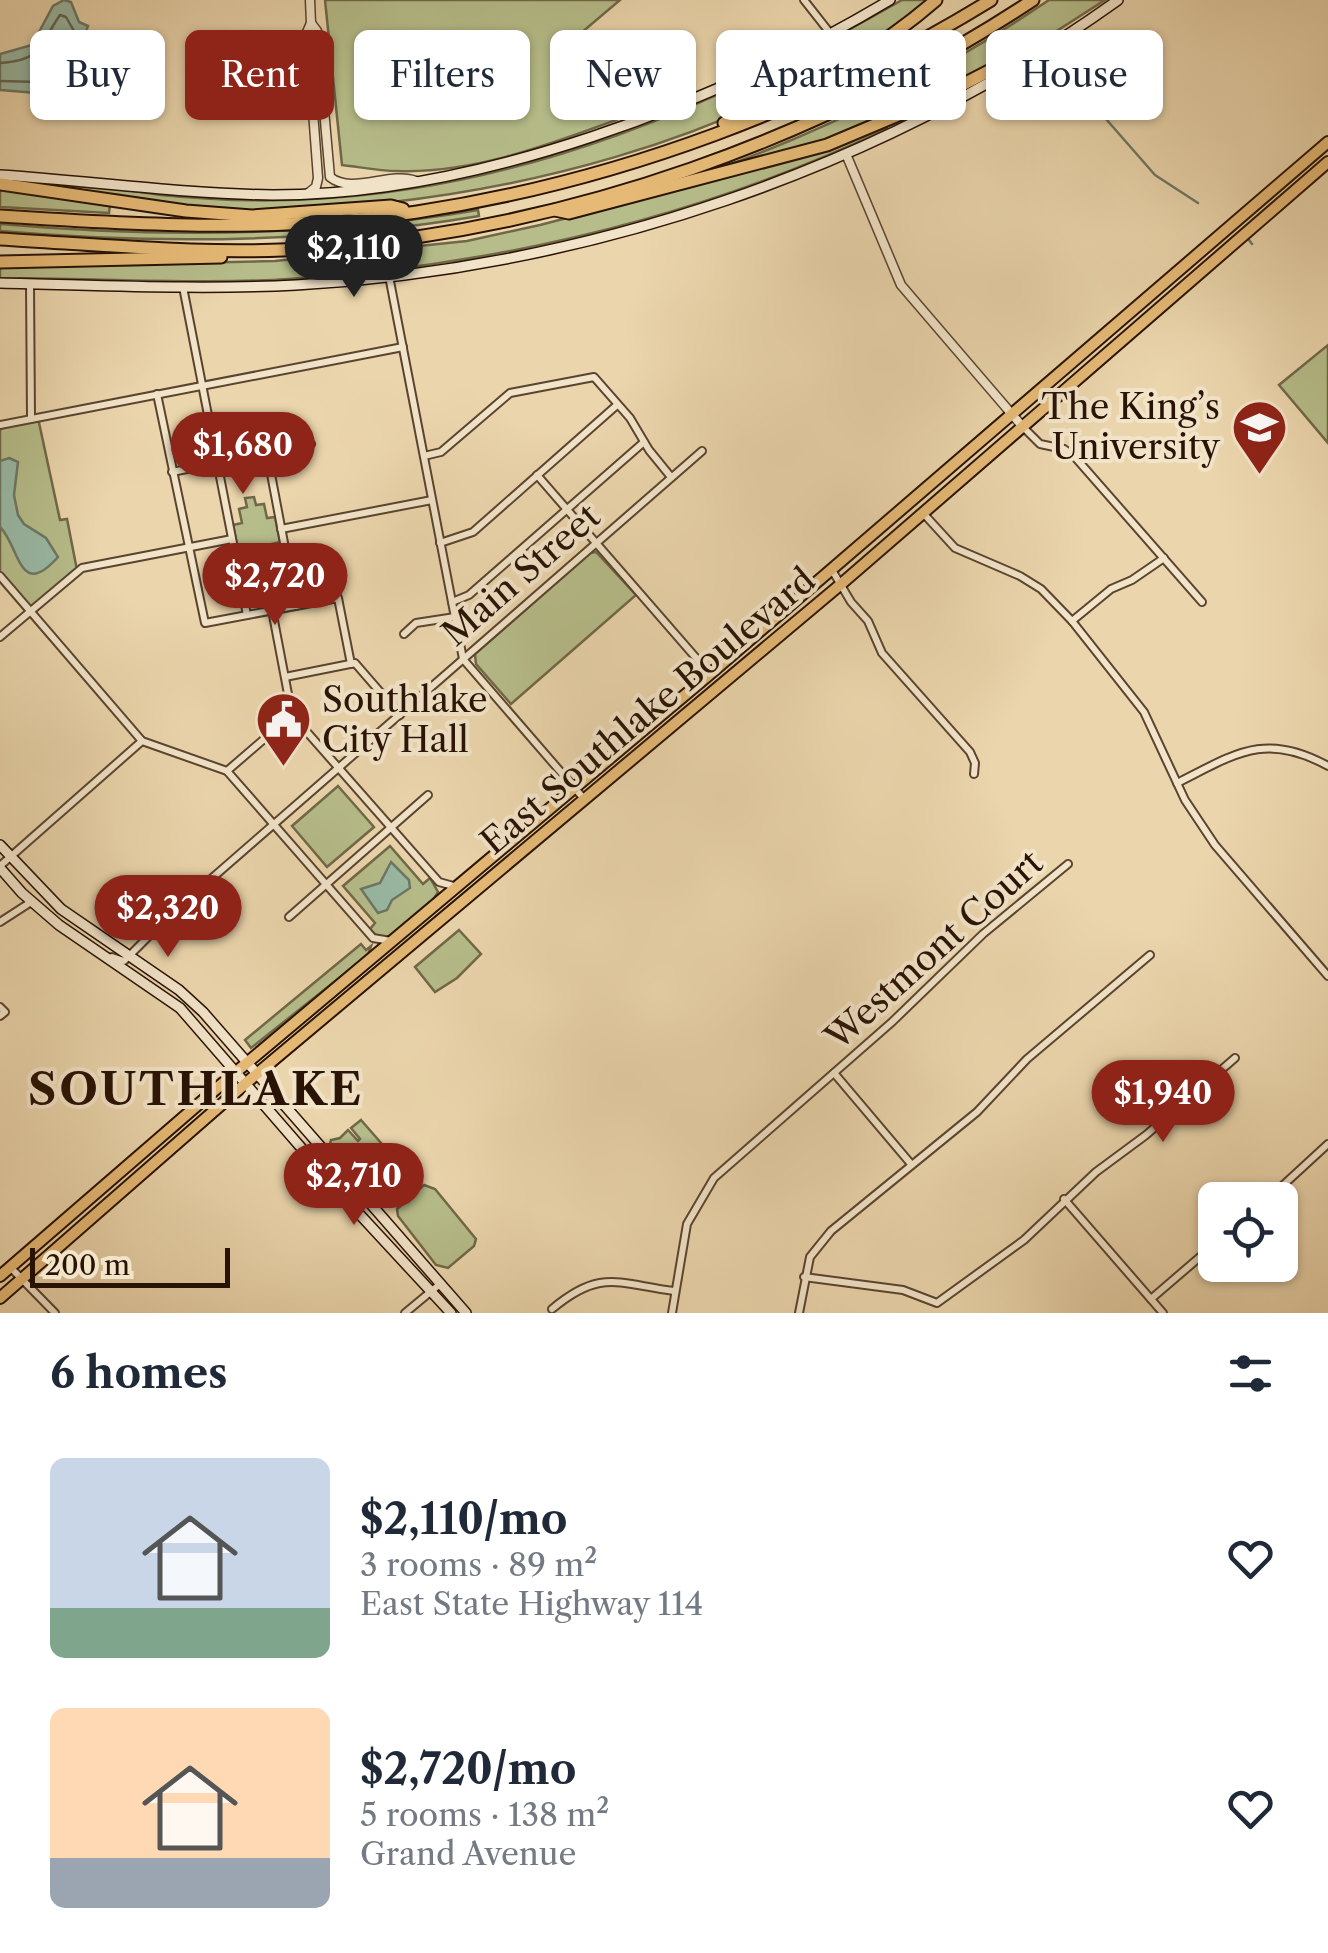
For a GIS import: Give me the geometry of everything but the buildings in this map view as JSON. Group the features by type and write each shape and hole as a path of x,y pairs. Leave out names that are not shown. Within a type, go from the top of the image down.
{"highway":[{"path":"687,144 700,132 803,88 862,53 936,0"},
{"path":"0,216 214,226 417,212 563,180 687,144 815,95 899,54 991,0"},
{"path":"0,238 253,250 385,241 551,209 726,156 819,118 954,48 1032,0"},
{"path":"551,209 569,213 735,172 827,144 927,104 986,73"},
{"path":"0,184 236,215 391,206 417,212"},
{"path":"0,262 240,257 253,250"}],"main road":[{"path":"837,30 890,0"},
{"path":"1074,30 1118,0"},
{"path":"0,283 294,285 484,263 667,219 846,154 986,82"},
{"path":"0,174 220,192 306,194 418,182 603,134 716,89"},
{"name":"East Southlake Boulevard","path":"0,1276 710,674 1328,142"},
{"path":"1314,154 1326,164"},
{"name":"East Southlake Boulevard","path":"0,1298 246,1083 840,584 1326,164"},
{"path":"0,845 62,909 191,1000 466,1313"},
{"path":"0,867 32,902 180,1008 341,1194 451,1313"},
{"path":"341,1194 368,1213 381,1215"},
{"path":"367,1222 384,1224 405,1244"}],"street":[{"path":"306,194 316,187 318,178 307,32 311,23 310,0"},
{"path":"804,0 827,30"},
{"path":"311,23 316,32 330,177 344,184 404,176 418,182"},
{"path":"846,154 900,285 1022,426 1040,444 1074,456 1202,602"},
{"path":"389,276 463,660 585,800"},
{"path":"30,284 31,419"},
{"path":"183,287 247,615"},
{"path":"0,425 403,348"},
{"path":"424,456 440,452 504,396 594,377 671,478"},
{"path":"157,394 205,622 338,598 351,664"},
{"path":"440,543 472,532 618,405"},
{"path":"452,602 469,595 644,442"},
{"path":"172,472 311,444"},
{"name":"Main Street","path":"128,956 702,451"},
{"path":"266,453 296,606"},
{"path":"537,475 710,674"},
{"path":"281,529 432,500"},
{"path":"922,512 955,548 1029,582 1072,621 1144,712 1178,784 1215,846 1328,976"},
{"path":"0,637 82,568 232,539"},
{"path":"1072,621 1112,588 1132,580 1164,558"},
{"path":"832,569 868,620 882,654 970,752 974,774"},
{"path":"0,576 142,740 227,771 373,938 392,941"},
{"path":"272,610 292,715 438,882 457,886"},
{"path":"404,634 416,623 455,617"},
{"path":"284,677 356,664 400,715"},
{"path":"227,771 292,715"},
{"path":"0,867 142,740"},
{"path":"1178,784 1226,758 1261,747 1312,758 1328,766"},
{"path":"289,917 428,795"},
{"name":"Westmont Court","path":"672,1313 688,1224 706,1186 983,934 1068,864"},
{"path":"438,882 438,902"},
{"path":"0,922 32,902"},
{"path":"370,960 373,938"},
{"path":"102,953 122,962 128,956"},
{"path":"799,1313 810,1256 831,1231 976,1112 1027,1059 1150,955"},
{"path":"0,1006 4,1012 0,1016"},
{"path":"804,1277 902,1290 938,1303 1024,1240 1064,1199 1117,1154 1146,1136 1235,1058"},
{"path":"834,1073 911,1164"},
{"path":"1287,1182 1328,1144"},
{"path":"1064,1199 1163,1313"},
{"path":"1151,1298 1198,1258"},
{"path":"10,1268 55,1313"},
{"path":"552,1309 595,1282 618,1281 674,1291"},
{"path":"405,1313 440,1284"}],"green space":[{"path":"325,0 620,0 585,30 550,30 550,120 616,120 509,156 453,168 397,171 342,165 334,87 334,30 328,30"},
{"path":"902,0 929,0 886,30 848,30"},
{"path":"1049,0 1105,0 1058,30 1001,30"},
{"path":"986,40 986,71 966,82 966,52"},
{"path":"716,95 719,120 616,157 529,179 441,195 354,206 242,211 64,188 98,187 255,200 391,192 544,159 656,120 696,120 696,104"},
{"path":"835,120 875,120 804,149 720,168"},
{"path":"886,126 887,129 814,161 740,189 664,214 510,251 353,274 273,280 0,278 0,267 275,261 467,241 801,157"},
{"path":"0,186 110,204 109,213 0,207"},
{"path":"478,210 479,216 419,225 240,239 0,231 0,224 120,232 299,230"},
{"path":"1328,345 1328,443 1279,385"},
{"path":"38,418 60,520 67,519 77,570 30,611 0,576 0,430 8,424"},
{"path":"254,497 256,505 264,504 267,518 275,517 280,542 272,544 275,559 250,564 247,549 238,550 233,525 242,523 239,509 247,507 245,498"},
{"path":"596,552 636,595 511,704 476,664 475,654 590,553"},
{"path":"338,786 374,827 327,867 292,826"},
{"path":"390,846 423,884 430,878 438,892 391,935 382,937 370,929 375,923 343,886"},
{"path":"459,930 481,954 457,978 435,992 415,967"},
{"path":"361,944 366,950 371,946 368,955 251,1048 245,1040"},
{"path":"361,1120 409,1175 417,1175 389,1199 372,1192 330,1144 348,1130 358,1141 351,1128"},
{"path":"424,1185 435,1189 476,1239 474,1246 448,1268 436,1265 398,1216 397,1209"}],"water":[{"path":"64,0 71,2 79,22 88,26 87,30 40,30 53,6"},
{"path":"30,46 30,92 0,90 0,54"},
{"path":"9,458 18,462 14,495 18,515 24,524 46,538 58,557 35,574 22,566 0,527 0,461"},
{"path":"391,862 409,880 410,888 392,900 387,910 378,913 361,889 380,883"}],"waterway":[{"path":"1107,120 1155,175 1198,203"},
{"path":"1249,240 1252,244"}],"place":[{"name":"The King’s University","path":"1259,476"},
{"name":"Southlake City Hall","path":"283,769"}],"district":[{"name":"SOUTHLAKE","path":"196,1089"}]}
